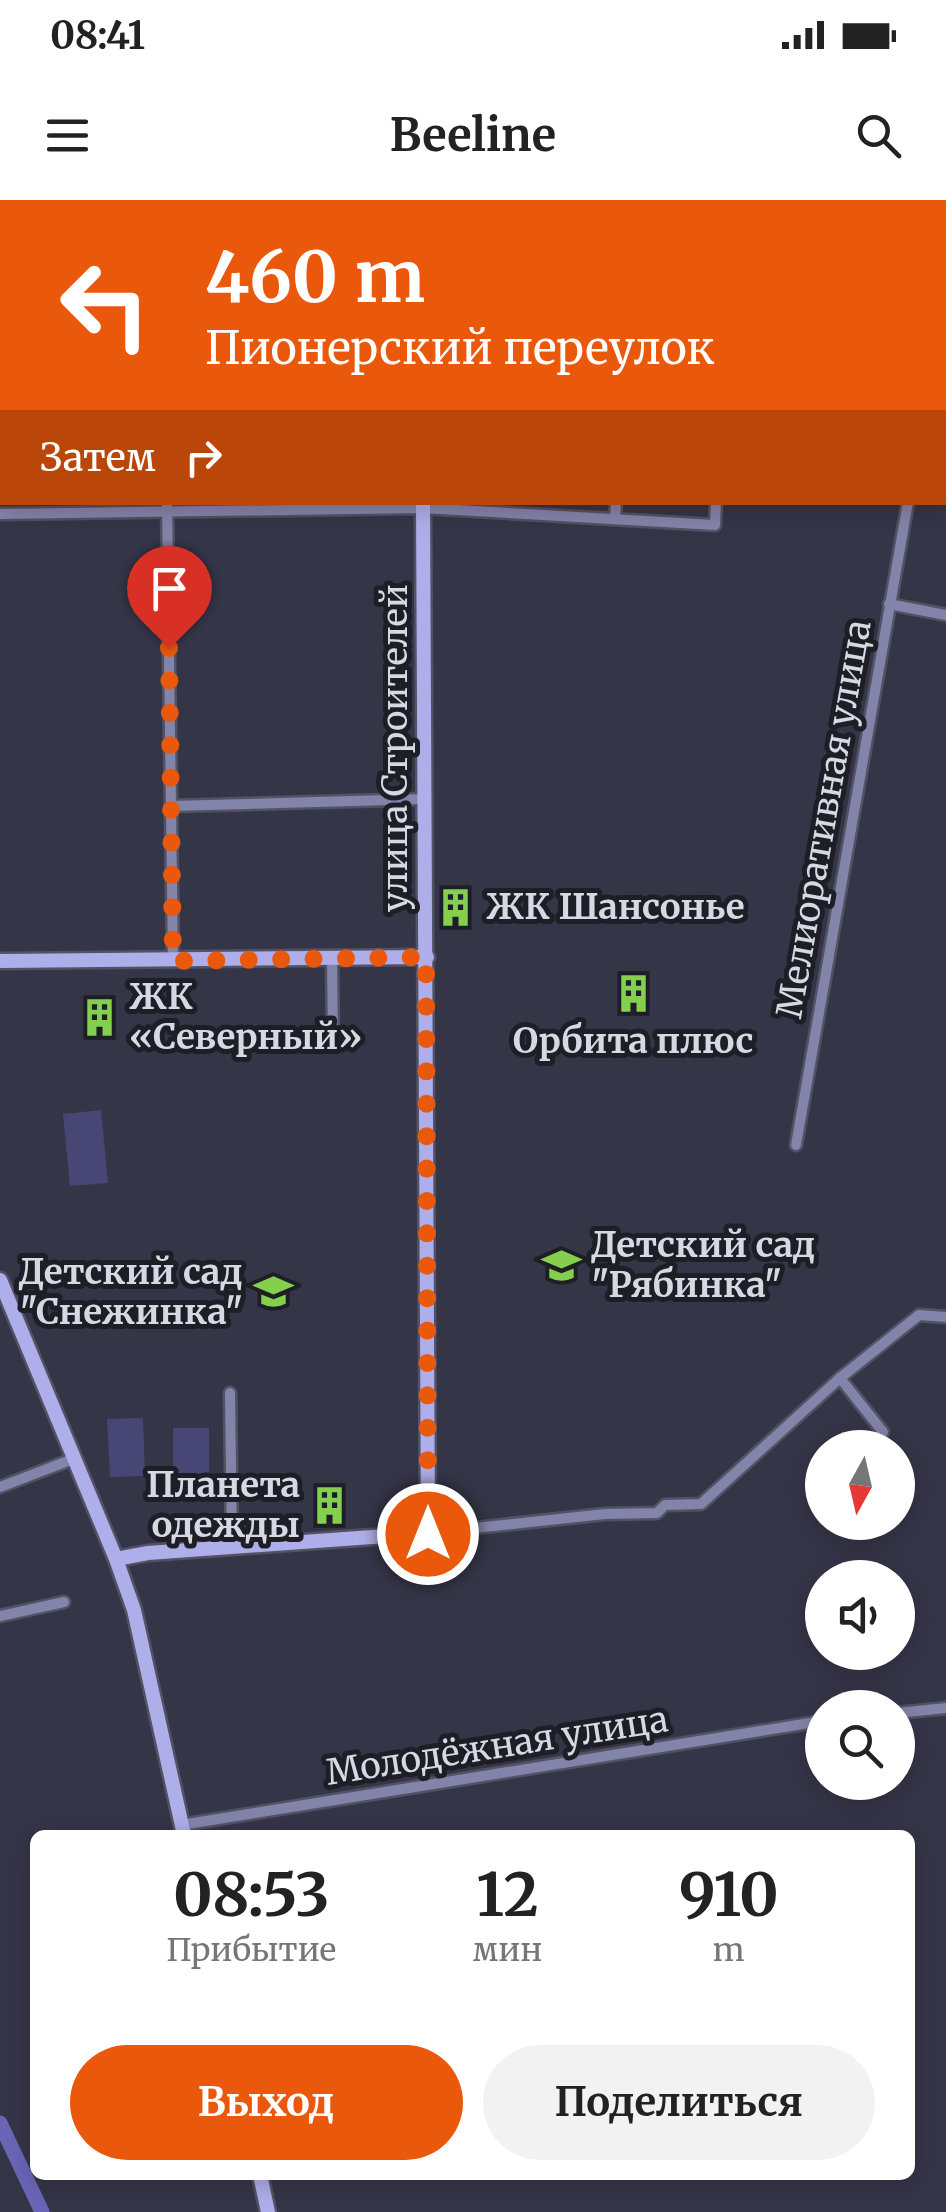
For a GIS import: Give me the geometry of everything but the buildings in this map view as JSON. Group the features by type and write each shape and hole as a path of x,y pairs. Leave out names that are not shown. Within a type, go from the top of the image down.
{"main road":[{"name":"улица Строителей","path":"423,505 428,1534"},
{"path":"0,962 426,957"},
{"path":"0,1280 134,1610 182,1830"},
{"path":"116,1559 148,1553 428,1534"},
{"path":"261,2180 268,2212"}],"street":[{"path":"0,514 167,507 423,505 715,525 716,505"},
{"path":"616,505 616,518"},
{"name":"Мелиоративная улица","path":"796,1145 907,505"},
{"path":"167,507 173,961"},
{"path":"889,604 946,615"},
{"path":"171,806 424,799"},
{"path":"332,956 333,1044"},
{"path":"428,1534 604,1514 657,1513 665,1505 701,1504 840,1378 919,1315 946,1317"},
{"path":"840,1378 881,1430"},
{"path":"230,1393 232,1548"},
{"path":"0,1487 73,1459"},
{"path":"0,1616 64,1602"},
{"path":"915,1711 946,1708"},
{"name":"Молодёжная улица","path":"182,1830 805,1725"}],"shaded area":[{"path":"101,1110 108,1183 70,1186 63,1114"},
{"path":"143,1418 145,1476 110,1477 107,1419"},
{"path":"173,1428 209,1428 209,1491 173,1491"}],"waterway":[{"path":"0,2123 42,2212"}],"place":[{"name":"ЖК Шансонье","path":"456,907"},
{"name":"Орбита плюс","path":"633,994"},
{"name":"ЖК «Северный»","path":"99,1017"},
{"name":"Детский сад \"Рябинка\"","path":"561,1265"},
{"name":"Детский сад \"Снежинка\"","path":"273,1292"},
{"name":"Планета одежды","path":"330,1505"}],"route":[{"path":"169,648 173,961 426,957 428,1534"}]}
